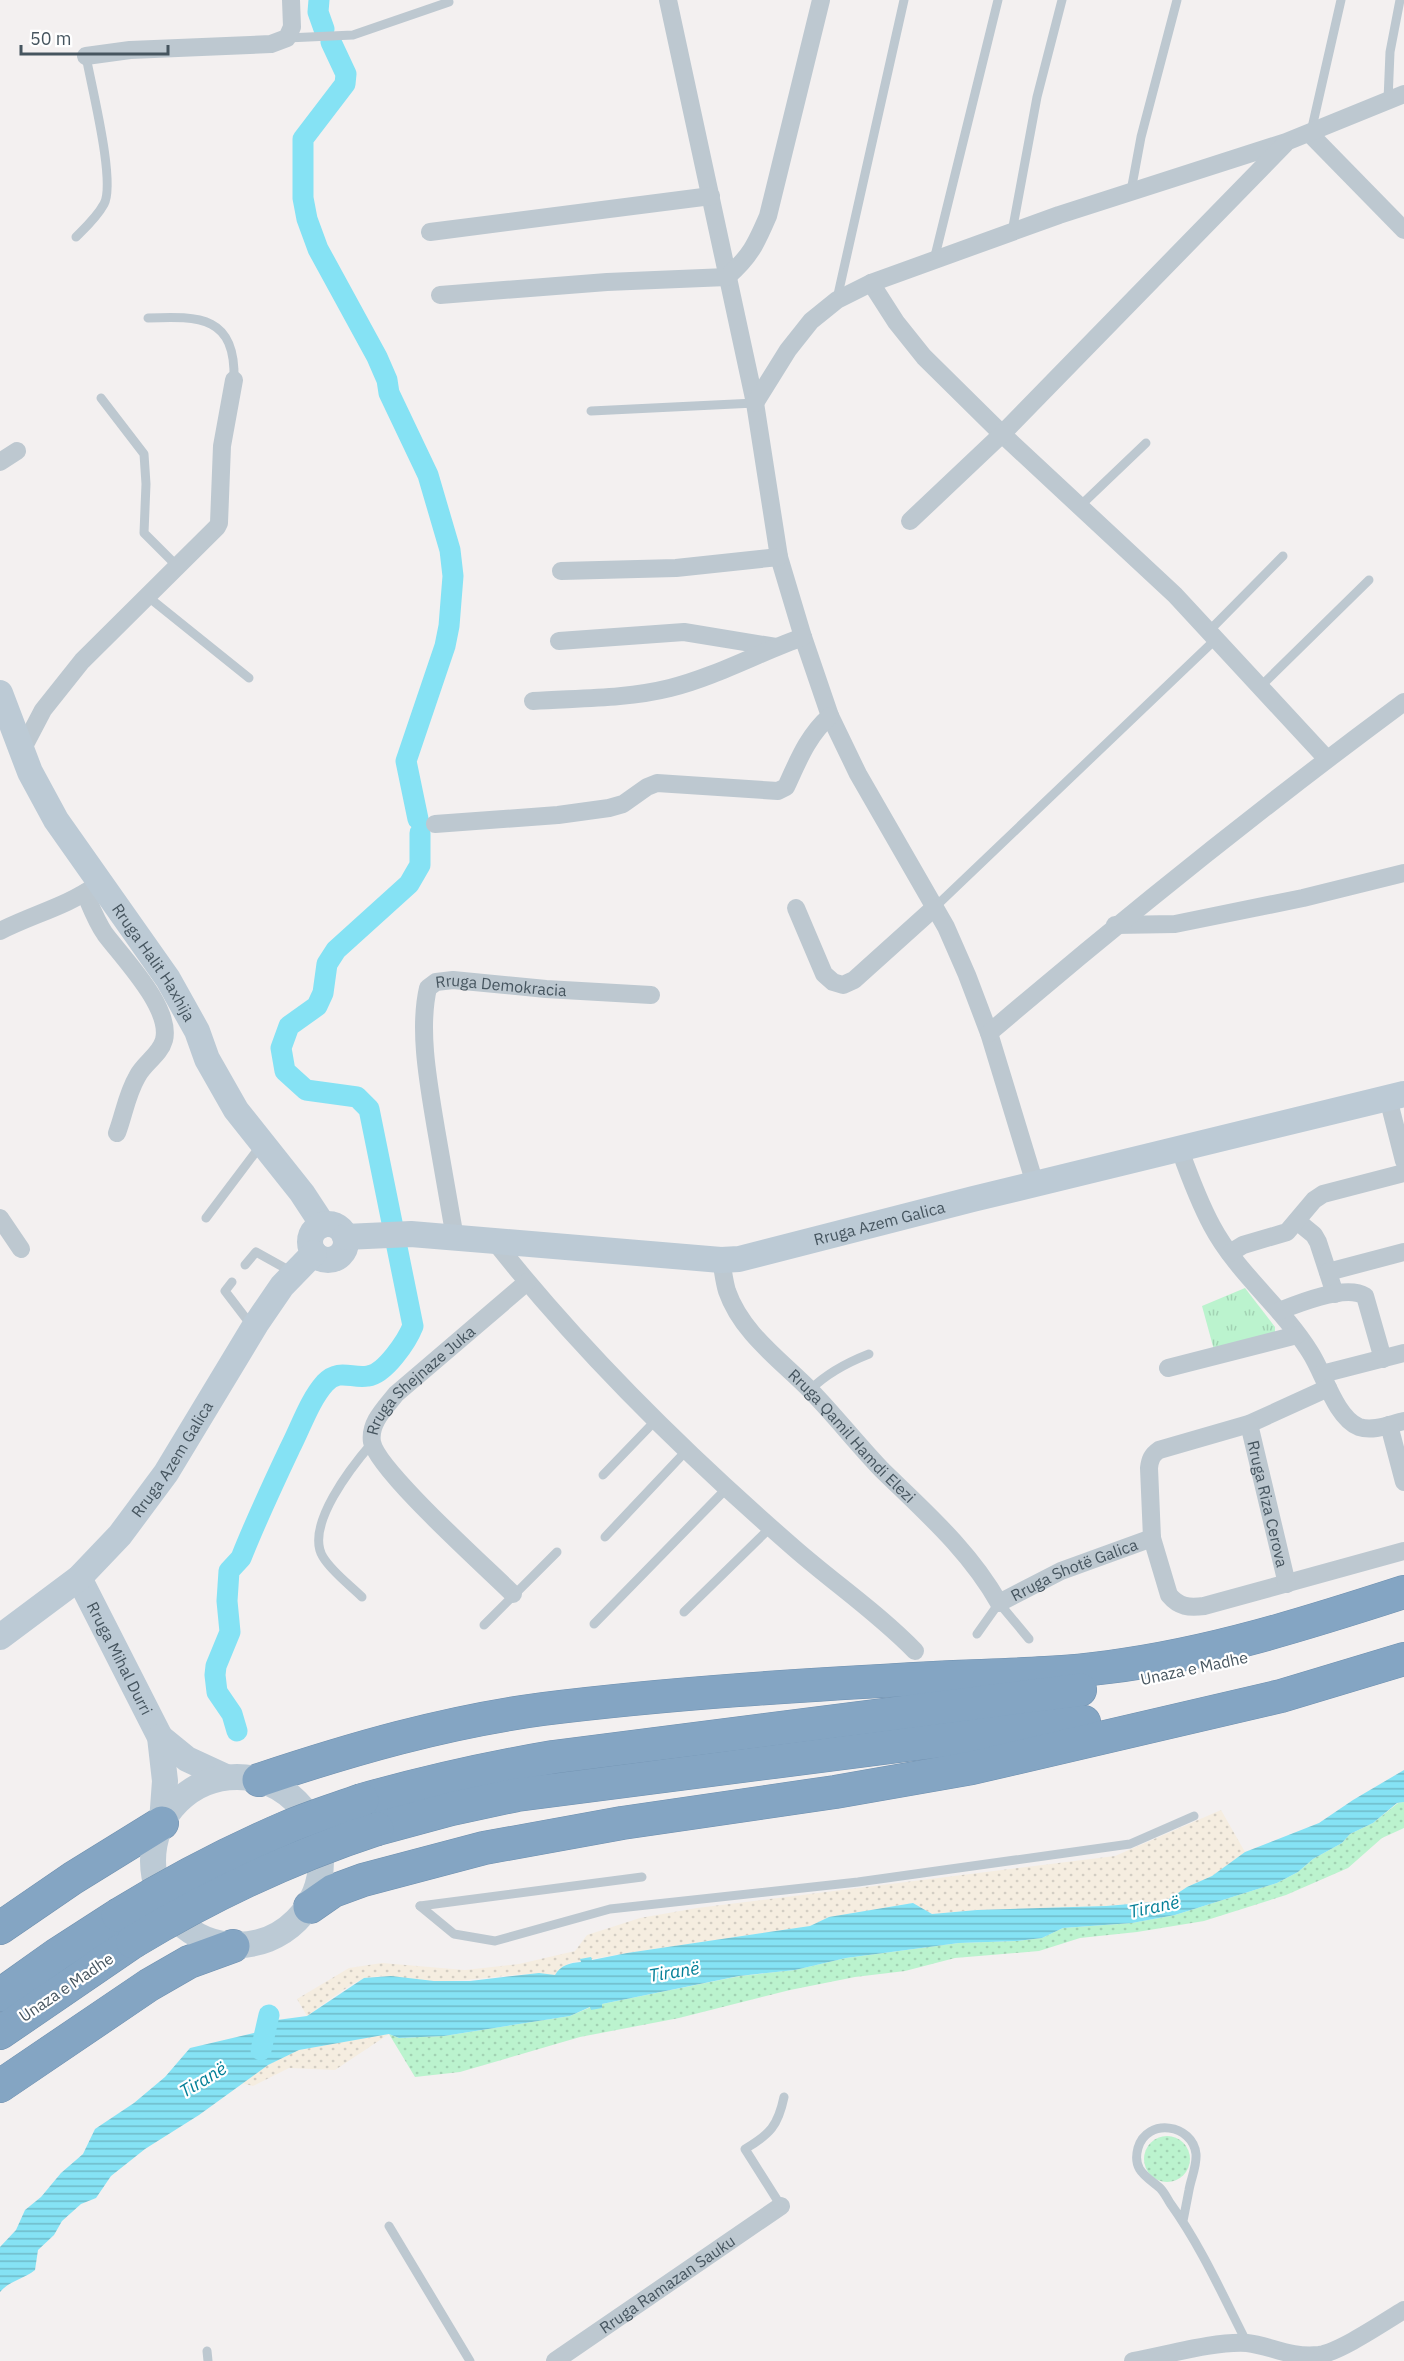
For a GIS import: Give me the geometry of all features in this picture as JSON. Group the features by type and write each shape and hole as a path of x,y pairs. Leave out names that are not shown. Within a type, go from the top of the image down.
{"highway":[{"path":"259,1780 408,1734 541,1709 681,1695 932,1678 1057,1673 1112,1667 1258,1636 1404,1592"},
{"name":"Unaza e Madhe","path":"0,2033 197,1868 287,1827 363,1800 493,1767 543,1759 1072,1692 1245,1658 1404,1610"},
{"path":"125,1928 185,1911 251,1878 330,1844 451,1809 517,1795 1063,1726 1253,1688 1338,1664 1404,1642"},
{"path":"310,1906 333,1891 363,1880 484,1848 622,1823 835,1792 972,1768 1270,1699 1404,1659"},
{"path":"0,1928 73,1878 162,1823"},
{"name":"Unaza e Madhe","path":"0,1995 56,1955 125,1928"},
{"path":"0,2086 170,1972 207,1954 233,1946"}],"main road":[{"name":"Rruga Halit Haxhija","path":"0,693 21,752 93,887 168,979 197,1031 207,1059 236,1110 334,1231"},
{"name":"Rruga Azem Galica","path":"0,1637 79,1578 120,1535 146,1502 166,1473 253,1328 294,1273 314,1253 311,1248 311,1236 314,1231 380,1235 411,1234 720,1260 754,1256 1035,1184 1396,1096"},
{"name":"Rruga Mihal Durri","path":"79,1578 160,1737"},
{"path":"160,1737 187,1759 226,1778"},
{"path":"160,1737 165,1781 162,1823"},
{"path":"242,1777 259,1780 274,1785 289,1794 306,1812 318,1834 321,1850 322,1867 319,1884 310,1906 292,1926 274,1937 255,1944 233,1946 212,1942 193,1934 176,1920 164,1904 155,1884 152,1863 154,1842 174,1804 190,1791 209,1781 226,1778 242,1777"}],"street":[{"path":"86,56 119,51 271,44 287,38 292,27 291,0"},
{"path":"668,0 755,403 780,557 803,637 830,716 858,774 934,908 967,975 989,1032 1035,1184"},
{"path":"440,295 607,282 728,278 746,260 768,216 821,0"},
{"path":"755,403 788,350 811,321 837,300 871,284 1131,191 1311,134 1396,97"},
{"path":"1311,134 1404,230"},
{"path":"910,521 1002,434 1286,142"},
{"path":"430,232 711,196"},
{"path":"871,284 896,322 924,357 1002,434 1175,595 1327,759"},
{"path":"21,752 43,710 82,661 219,522 222,446 234,380"},
{"path":"0,462 17,451"},
{"path":"561,571 676,568 780,557"},
{"path":"559,641 684,632 776,647"},
{"path":"533,701 628,694 669,688 714,675 803,637"},
{"path":"989,1032 1115,925 1327,759 1404,702"},
{"path":"435,824 558,815 609,808 633,799 647,787 657,783 778,791 786,787 809,738 830,716"},
{"path":"1115,925 1174,924 1303,898 1404,873"},
{"path":"0,932 93,887 97,921 155,1002 163,1021 164,1038 160,1049 138,1074 129,1092 117,1133"},
{"path":"796,908 825,974 833,982 843,985 854,980 934,908"},
{"name":"Rruga Demokracia","path":"455,1238 425,1050 428,988 436,982 453,981 651,995"},
{"path":"1396,1096 1404,1161"},
{"path":"1179,1150 1212,1226 1230,1253 1298,1335 1344,1414 1359,1427 1370,1429 1396,1423 1404,1482"},
{"path":"1230,1253 1256,1241 1287,1232 1314,1200 1323,1194 1404,1173"},
{"path":"0,1218 21,1250"},
{"path":"1297,1221 1314,1235 1335,1294"},
{"path":"495,1242 527,1282 656,1420 771,1527 892,1627 915,1651"},
{"path":"1328,1272 1404,1252"},
{"name":"Rruga Qamil Hamdi Elezi","path":"720,1260 728,1292 743,1321 755,1337 810,1390 881,1468 968,1555 985,1577 999,1603"},
{"name":"Rruga Shejnaze Juka","path":"513,1594 417,1500 381,1461 372,1442 374,1425 382,1411 396,1395 527,1282"},
{"path":"1279,1311 1335,1294 1359,1292 1365,1296 1383,1359"},
{"path":"1168,1368 1298,1335"},
{"name":"Rruga Riza Cerova","path":"1404,1353 1325,1381 1249,1424 1159,1450 1154,1453 1149,1467 1152,1538 1169,1595 1185,1607 1204,1606 1404,1551"},
{"name":"Rruga Riza Cerova","path":"1249,1424 1287,1584"},
{"name":"Rruga Shotë Galica","path":"999,1603 1061,1571 1152,1538"},
{"name":"Rruga Ramazan Sauku","path":"555,2361 781,2206"},
{"path":"1133,2361 1220,2345 1248,2343 1288,2355 1320,2355 1334,2350 1404,2310"},
{"path":"1248,2343 1257,2361"}],"lane":[{"path":"837,300 904,0"},
{"path":"934,261 998,0"},
{"path":"1012,233 1037,97 1062,0"},
{"path":"1131,191 1141,137 1177,0"},
{"path":"1311,134 1341,0"},
{"path":"1396,97 1390,52 1400,0"},
{"path":"287,38 353,35 449,2"},
{"path":"76,237 105,203 107,192 105,157 86,56"},
{"path":"148,318 189,316 204,320 220,330 230,343 235,362 234,380"},
{"path":"101,398 144,454 146,484 144,533 177,566"},
{"path":"591,411 755,403"},
{"path":"1080,507 1146,443"},
{"path":"934,908 1213,634 1283,556"},
{"path":"1261,686 1369,580"},
{"path":"147,596 249,678"},
{"path":"206,1218 262,1143"},
{"path":"245,1265 256,1252 294,1273"},
{"path":"232,1282 225,1291 253,1328"},
{"path":"810,1390 823,1377 837,1368 869,1354"},
{"path":"603,1475 656,1420"},
{"path":"362,1597 322,1556 319,1534 328,1508 340,1485 357,1459 372,1442"},
{"path":"605,1537 687,1450"},
{"path":"594,1624 728,1487"},
{"path":"684,1612 771,1527"},
{"path":"484,1625 557,1552"},
{"path":"999,1603 1029,1639"},
{"name":"Rruga Shotë Galica","path":"977,1634 999,1603"},
{"path":"642,1877 420,1906 453,1934 495,1941 610,1909 858,1882 1130,1844 1194,1816"},
{"path":"781,2206 744,2149 760,2140 773,2128 779,2117 784,2097"},
{"path":"1184,2222 1196,2165 1193,2142 1183,2131 1159,2127 1147,2134 1138,2147 1137,2164 1147,2180 1160,2188 1184,2222 1248,2343"},
{"path":"389,2226 470,2361"}],"green space":[{"path":"1245,1288 1275,1327 1275,1333 1214,1350 1202,1306"},
{"path":"1404,1802 1404,1828 1382,1838 1348,1868 1286,1895 1204,1921 1080,1938 1039,1951 955,1958 905,1971 855,1977 790,1990 679,2018 580,2037 460,2072 415,2077 389,2034 399,2038 444,2036 570,2016 591,2007 602,2007 602,2004 740,1976 795,1970 846,1958 959,1943 1042,1938 1063,1928 1132,1923 1175,1915 1277,1883 1342,1843 1350,1834 1373,1823 1398,1803"},
{"path":"1167,2136 1176,2137 1183,2143 1189,2150 1189,2168 1183,2175 1176,2181 1167,2182 1158,2181 1151,2175 1145,2168 1144,2159 1145,2150 1151,2143 1158,2137"}],"sand":[{"path":"1221,1810 1245,1852 1212,1876 1187,1887 1166,1901 932,1914 913,1903 829,1917 810,1926 569,1963 556,1976 527,1974 435,1981 383,1976 366,1978 345,1989 307,2016 297,1999 349,1968 382,1963 465,1970 519,1964 575,1951 587,1935 640,1918 697,1908 1115,1856"},
{"path":"389,2034 335,2070 289,2068 253,2086 242,2083 268,2065 299,2050"}],"water":[{"name":"Tiranë","path":"1404,1770 1404,1802 1397,1803 1373,1823 1350,1834 1342,1843 1313,1859 1298,1872 1277,1883 1175,1915 1132,1923 1063,1928 1042,1938 959,1943 846,1958 795,1970 739,1976 602,2004 602,2008 591,2010 590,2007 570,2016 444,2036 399,2038 389,2034 299,2050 268,2065 199,2115 145,2149 111,2176 96,2198 81,2204 62,2221 54,2235 38,2250 35,2270 0,2292 0,2247 16,2230 25,2210 83,2154 95,2129 134,2103 165,2077 190,2048 258,2032 277,2020 307,2016 364,1978 391,1976 434,1981 470,1981 539,1973 555,1975 566,1965 581,1962 580,1959 591,1957 592,1960 810,1926 829,1917 913,1903 932,1914 1166,1901 1187,1887 1212,1876 1245,1852 1319,1823"}],"waterway":[{"path":"319,0 318,12 324,29"},
{"path":"331,42 346,74 345,84 303,139 303,198 307,219 318,249 377,357 387,380 389,393 428,475 450,550 453,576 445,646 406,761 418,819"},
{"path":"237,1731 232,1714 217,1692 215,1675 216,1666 230,1632 227,1601 229,1571 241,1558 277,1475 319,1390 335,1376 362,1377 375,1374 401,1348 413,1326 369,1109 357,1097 306,1090 285,1071 281,1048 289,1026 317,1006 323,993 327,964 336,950 409,884 420,865 420,833"},
{"path":"261,2050 269,2015"}]}
